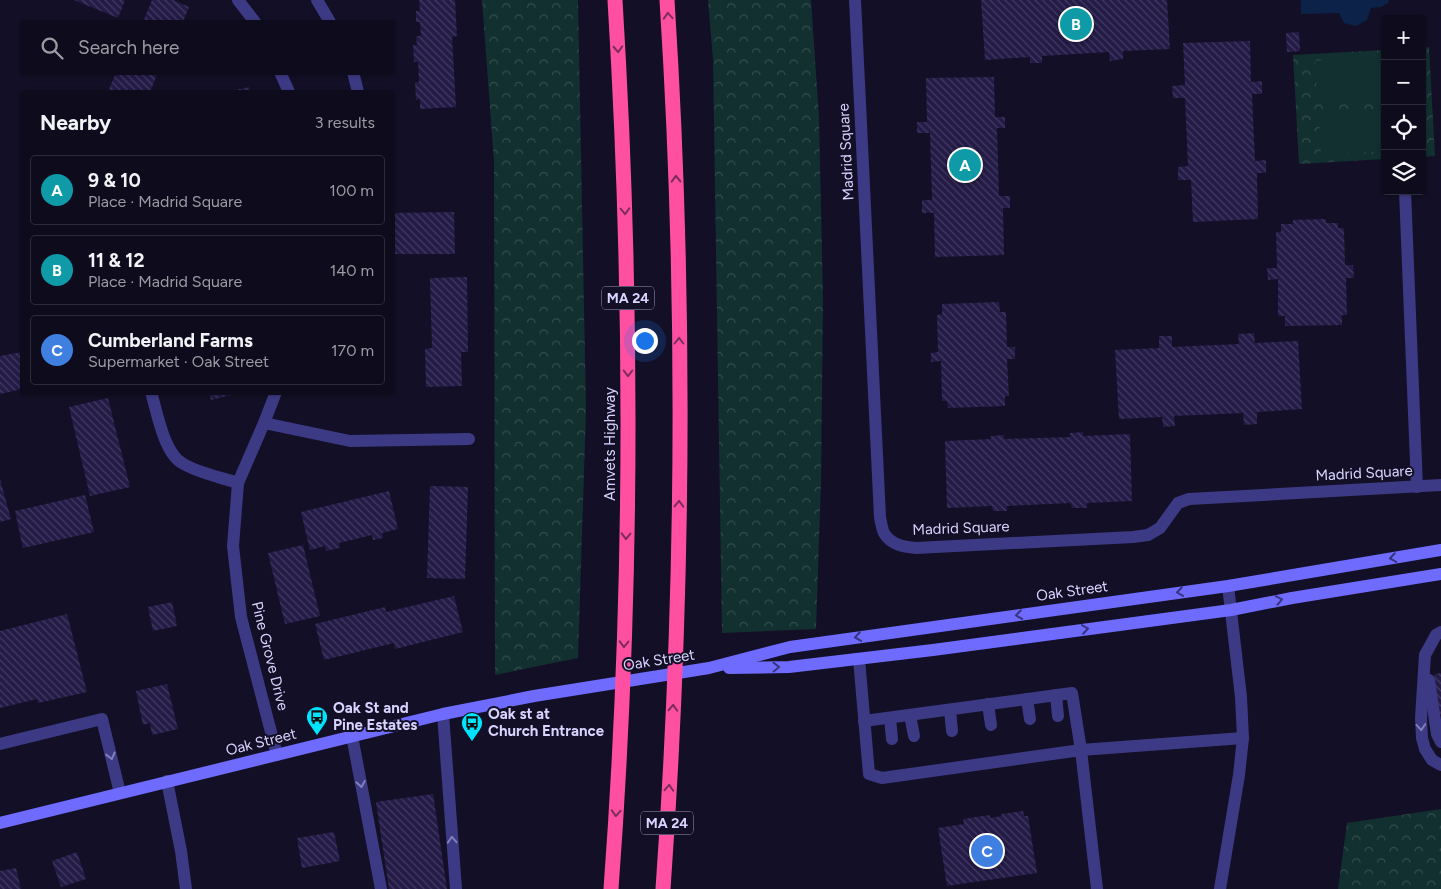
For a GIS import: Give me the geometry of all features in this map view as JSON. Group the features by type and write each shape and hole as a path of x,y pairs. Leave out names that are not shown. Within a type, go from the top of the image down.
{"highway":[{"name":"Amvets Highway","path":"611,889 623,680 628,442 628,303 624,173 615,0"},
{"name":"MA 24","path":"663,889 678,587 680,442 676,168 667,0"}],"main road":[{"name":"Oak Street","path":"0,823 443,714 534,696 709,668 790,647 1228,586 1441,550"},
{"name":"Oak Street","path":"709,668 789,667 859,659 1232,610 1292,598 1441,574"}],"street":[{"path":"238,0 253,20"},
{"path":"317,0 329,20"},
{"name":"Madrid Square","path":"855,0 880,517 884,533 892,542 916,548 1133,537 1148,535 1160,528 1178,503 1189,499 1441,485"},
{"path":"281,75 287,90"},
{"path":"354,75 358,90"},
{"path":"1405,195 1417,487"},
{"path":"152,395 165,443 180,462 202,472 238,483"},
{"name":"Pine Grove Drive","path":"275,395 238,483 233,546 241,617 277,755"},
{"path":"264,423 350,441 469,439"},
{"path":"1220,889 1240,775 1243,738 1241,697 1228,586"},
{"path":"1441,632 1436,635 1425,655 1420,718 1422,738 1426,749 1432,760 1441,765"},
{"path":"1425,655 1436,734 1441,742"},
{"path":"859,659 869,774 882,778 896,772 1033,753 1243,738"},
{"path":"864,721 1072,693 1081,750 1097,889"},
{"path":"1056,695 1058,716"},
{"path":"1027,699 1030,719"},
{"path":"988,704 992,725"},
{"path":"950,710 952,731"},
{"path":"443,714 456,889"},
{"path":"910,715 914,736"},
{"path":"890,718 892,739"},
{"path":"0,744 102,719 120,793"},
{"path":"352,736 380,889"},
{"path":"167,781 181,851 186,889"}],"green space":[{"path":"482,0 578,0 586,410 578,658 495,675 494,162"},
{"path":"708,0 811,0 819,118 823,298 821,483 816,629 722,633 713,60"},
{"path":"1426,47 1429,47 1435,156 1426,157 1426,60"},
{"path":"1381,50 1381,159 1299,164 1293,55"},
{"path":"1381,57 1381,97 1318,101 1315,61"},
{"path":"1381,110 1381,151 1321,155 1319,114"},
{"path":"1441,809 1441,889 1338,889 1347,823"}],"water":[{"path":"1301,0 1389,0 1388,3 1381,7 1371,8 1367,20 1356,26 1344,23 1339,13 1301,14"}],"building":[{"path":"74,0 125,0 118,18"},
{"path":"152,0 173,0 189,7 184,20 144,20"},
{"path":"419,0 455,0 457,36 452,37 456,107 420,109 420,99 416,100 415,82 419,82 418,62 414,62 413,45 417,45 416,36 421,36 420,22 416,22 416,11 420,11"},
{"path":"981,0 1167,0 1170,49 1123,51 1123,59 1110,61 1109,52 1042,56 1042,63 1030,63 1030,57 985,60"},
{"path":"1299,32 1300,51 1287,52 1286,33"},
{"path":"1250,41 1251,82 1262,81 1262,94 1252,94 1255,161 1266,160 1266,173 1257,173 1258,219 1193,222 1191,180 1178,180 1178,167 1188,166 1185,98 1173,98 1172,86 1185,85 1183,43"},
{"path":"115,75 157,75 151,90 109,90"},
{"path":"994,77 995,117 1005,117 1005,128 997,128 999,196 1010,196 1010,208 1003,208 1004,255 935,257 934,213 922,213 922,200 932,200 930,133 917,133 917,122 927,122 926,78"},
{"path":"249,87 250,90 236,90"},
{"path":"454,212 455,254 395,254 395,213"},
{"path":"1326,219 1326,223 1338,223 1338,228 1344,228 1345,265 1353,265 1354,278 1346,278 1347,315 1342,315 1342,325 1285,326 1285,316 1278,316 1278,279 1268,280 1267,268 1277,268 1276,232 1281,232 1281,224 1293,224 1293,220"},
{"path":"467,277 468,352 461,352 462,386 426,387 425,349 432,348 430,278"},
{"path":"999,302 1000,312 1006,312 1007,347 1015,347 1015,359 1007,359 1009,396 1005,396 1005,406 948,408 947,401 942,401 941,361 931,362 931,353 938,352 937,315 942,314 942,304"},
{"path":"1254,333 1255,343 1298,341 1302,409 1257,412 1257,424 1244,425 1243,413 1174,416 1175,426 1163,427 1162,417 1119,419 1115,350 1159,348 1159,336 1172,336 1172,347 1239,344 1238,334"},
{"path":"20,352 20,389 0,394 0,356"},
{"path":"210,395 232,395 211,400"},
{"path":"108,398 130,487 90,496 69,407"},
{"path":"1083,432 1083,436 1130,434 1132,501 1087,503 1087,508 1072,508 1071,503 1007,506 1007,511 993,511 992,506 947,508 945,441 991,439 991,436 1004,435 1004,439 1070,437 1070,433"},
{"path":"0,479 11,519 0,522"},
{"path":"430,486 468,487 465,579 427,578"},
{"path":"389,491 398,529 382,533 383,538 373,540 372,535 339,543 340,548 326,551 325,546 310,550 301,512"},
{"path":"85,495 94,532 23,548 15,511"},
{"path":"303,545 320,616 285,624 268,553"},
{"path":"454,596 463,632 395,649 394,643 324,660 315,624 385,607 386,612"},
{"path":"172,602 177,626 153,631 148,607"},
{"path":"67,614 87,692 38,703 37,699 0,708 0,631"},
{"path":"1441,673 1441,714 1440,715 1434,674"},
{"path":"167,684 178,729 152,735 150,723 143,725 136,691"},
{"path":"433,794 447,889 389,889 376,802"},
{"path":"1023,811 1024,816 1028,816 1037,873 947,886 938,828 964,824 963,819 990,815 990,818 1002,816 1001,814"},
{"path":"334,832 340,861 302,868 297,838"},
{"path":"77,852 86,879 61,887 52,861"},
{"path":"16,868 21,889 0,889 0,871"}],"place":[{"name":"11 & 12","path":"1076,24"},
{"name":"9 & 10","path":"965,165"},
{"name":"Oak St and Pine Estates","path":"317,736"},
{"name":"Oak st at Church Entrance","path":"472,742"},
{"name":"Cumberland Farms","path":"987,851"}]}
